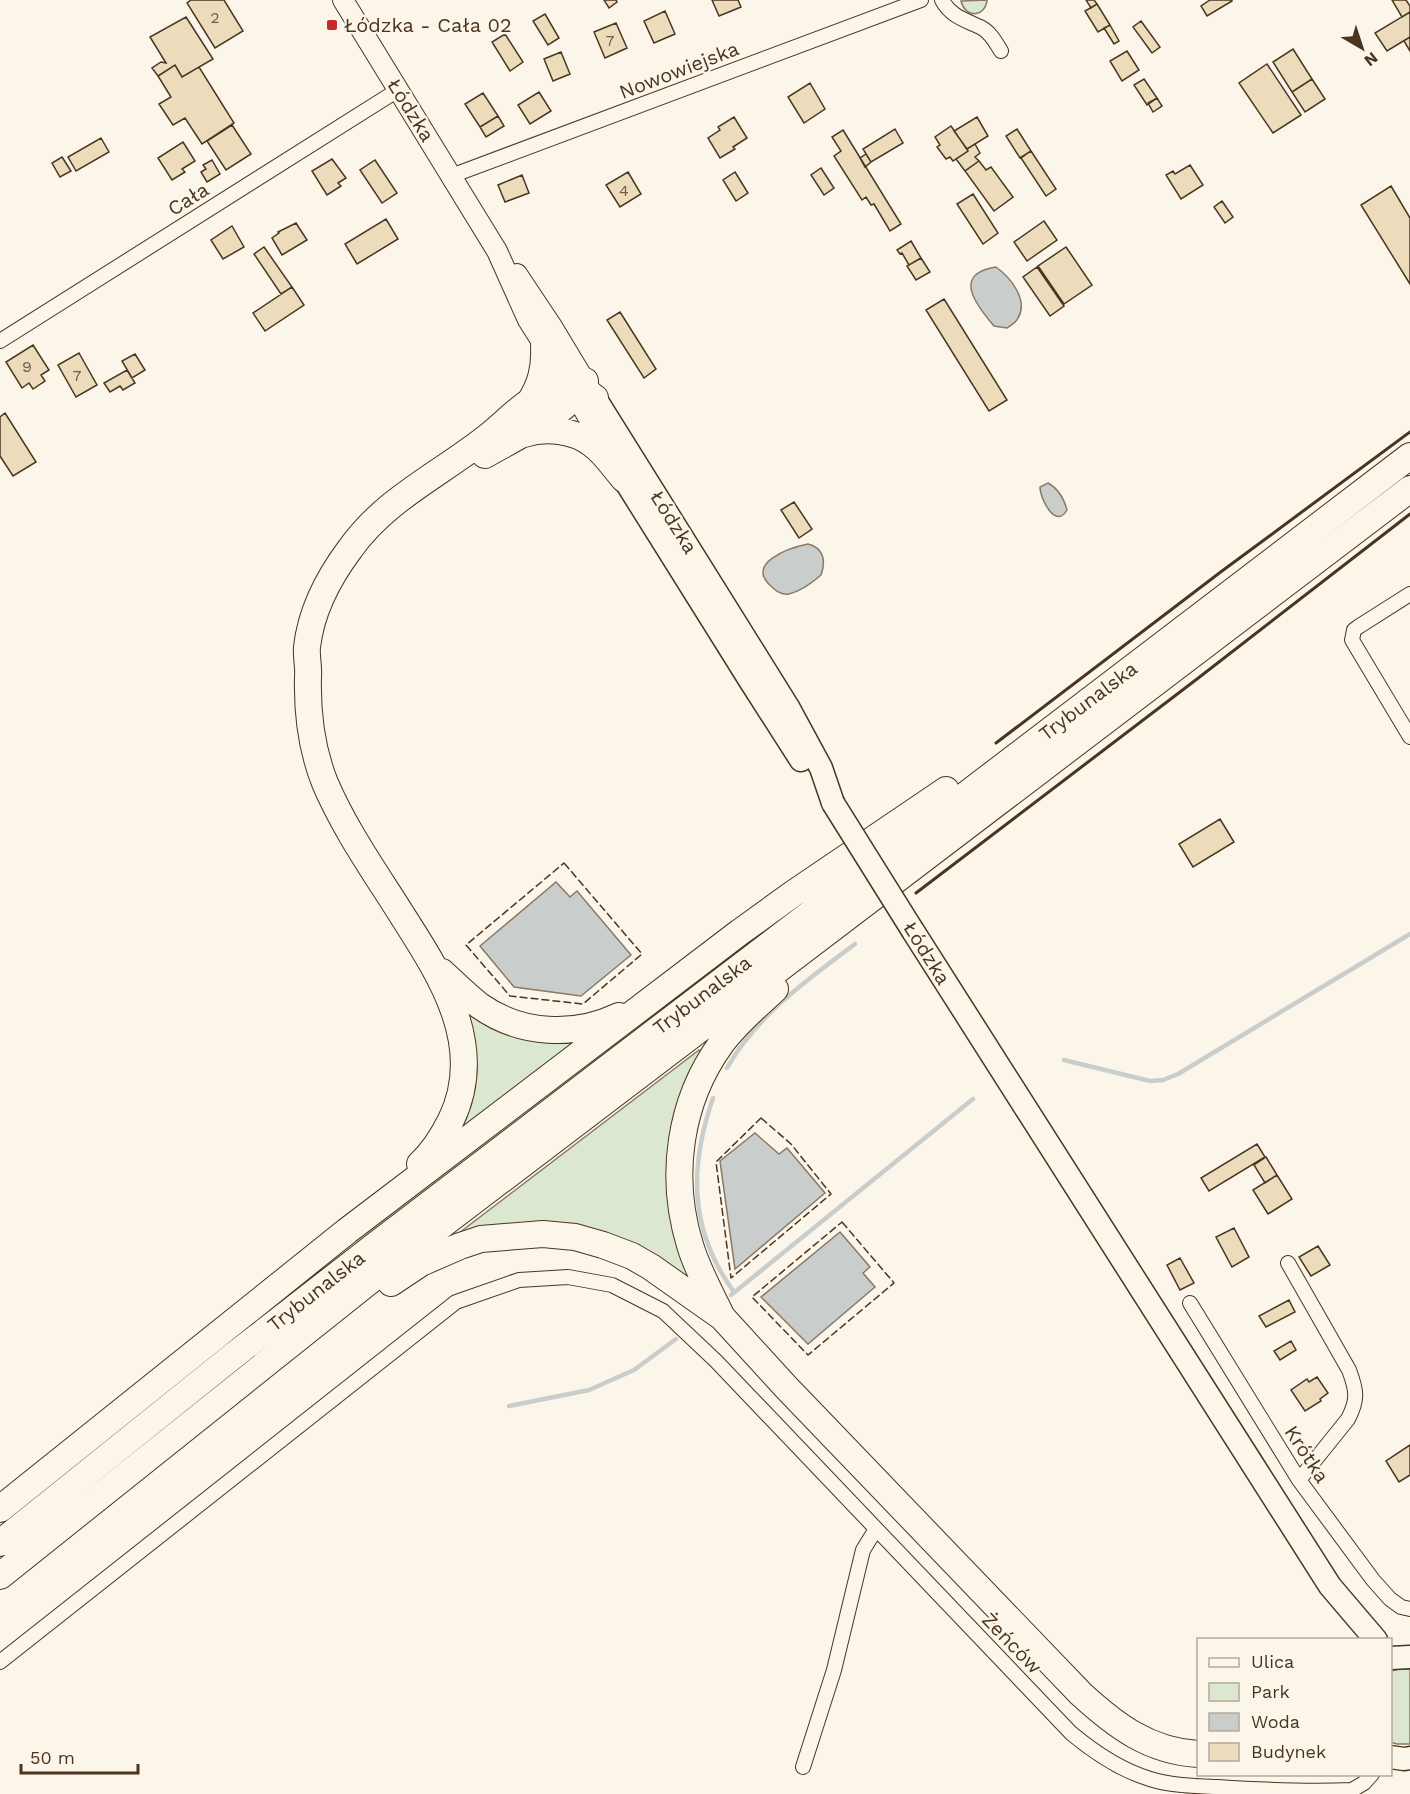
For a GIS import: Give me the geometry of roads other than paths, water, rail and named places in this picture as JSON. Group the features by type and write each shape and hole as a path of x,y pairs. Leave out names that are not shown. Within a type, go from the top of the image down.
{"highway":[{"path":"529,403 540,385 543,374 544,347"},
{"path":"347,1232 430,1155 445,1132 456,1108 461,1092 464,1066 462,1040 454,1009 435,966 348,828 325,782 316,757 310,729 308,700 307,649 311,629 320,600 334,572 350,548 390,505 481,442 529,403 548,391 582,390"},
{"path":"308,672 334,606 378,536 398,514 486,455 563,408 582,390"},
{"path":"518,436 550,430 576,436 594,445 624,479"},
{"name":"Trybunalska","path":"0,1544 233,1356 368,1251 1410,456"},
{"name":"Trybunalska","path":"0,1576 402,1256 1410,489"},
{"path":"0,1509 347,1232 794,893 983,764 1059,723"},
{"path":"722,1317 690,1246 681,1210 678,1178 680,1153 693,1097 704,1071 721,1044 739,1022 871,898"},
{"path":"435,966 489,1012 514,1023 540,1029 570,1030 595,1025 611,1020 655,998"},
{"path":"312,1327 364,1301 421,1263 481,1239 543,1234 576,1237 632,1256 722,1317 785,1386 1102,1714 1144,1741 1178,1752 1197,1755"}],"main road":[{"name":"Łódzka","path":"343,0 497,251 526,287 582,390 624,479 805,766 833,803 1330,1587"},
{"name":"Łódzka","path":"497,251 523,309 544,347 582,390 788,707 821,768 833,803"},
{"path":"1330,1587 1353,1638"},
{"path":"1330,1587 1374,1638"},
{"path":"1392,1757 1410,1758"}],"street":[{"name":"Nowowiejska","path":"451,176 921,0"},
{"path":"942,0 950,11 986,31 1001,51"},
{"name":"Cała","path":"0,341 398,90"},
{"path":"1410,594 1354,630 1352,640 1410,737"},
{"path":"1288,1263 1349,1370 1356,1397 1348,1419 1299,1480"},
{"name":"Żeńców","path":"0,1662 456,1302 519,1280 568,1277 612,1285 663,1311 717,1361 1071,1734 1110,1762 1152,1780 1177,1785 1335,1791 1352,1790 1370,1776"},
{"name":"Krótka","path":"1190,1303 1299,1480 1384,1593 1401,1607 1410,1609"},
{"path":"803,1767 834,1670 863,1550 876,1529"}],"water":[{"path":"996,267 1012,283 1020,297 1021,311 1015,323 1007,328 994,326 975,300 972,292 971,283 974,276"},
{"path":"1048,483 1058,491 1067,510 1058,517 1049,510 1041,492 1040,487"},
{"path":"808,544 817,549 822,556 821,575 793,593 778,592 765,579 763,571 766,564 780,553"},
{"path":"556,882 570,897 577,891 631,955 581,996 514,987 480,946"},
{"path":"755,1133 779,1154 787,1148 825,1193 735,1269 720,1161"},
{"path":"840,1232 870,1267 863,1273 875,1287 808,1344 761,1297"}],"waterway":[{"path":"1064,1060 1150,1081 1163,1080 1178,1074 1410,934"},
{"path":"727,1068 739,1049 768,1015 801,985 855,944"},
{"path":"713,1098 700,1149 697,1174 698,1198 701,1222 708,1245 719,1269 734,1292"},
{"path":"731,1295 973,1099"},
{"path":"509,1406 589,1390 634,1370 676,1339"}],"place":[{"name":"Łódzka - Cała 02","path":"332,25"}]}
